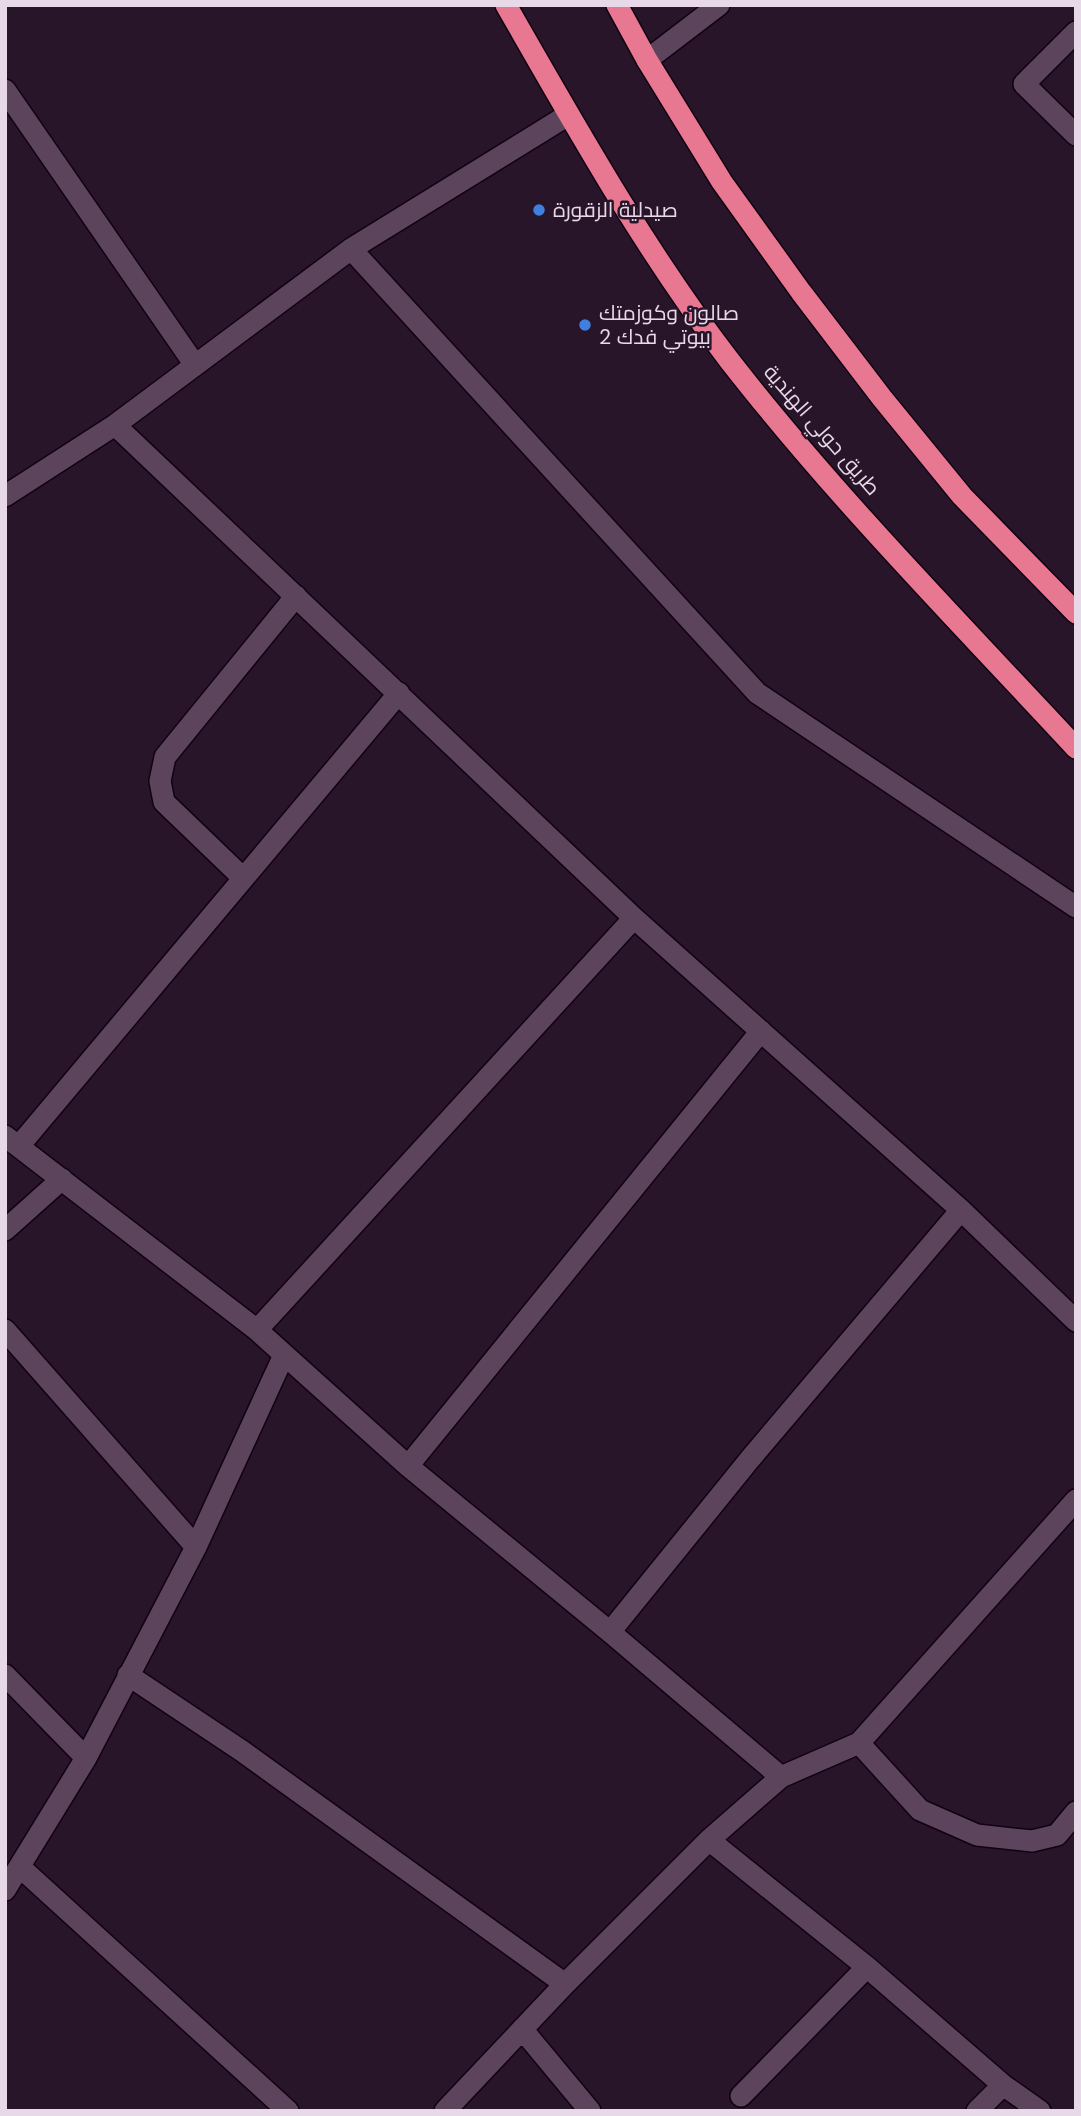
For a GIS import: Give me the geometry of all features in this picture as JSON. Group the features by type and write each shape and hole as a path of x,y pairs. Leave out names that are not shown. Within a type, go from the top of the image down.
{"highway":[{"path":"496,5 527,41"},
{"name":"طريق حولي الهندية","path":"506,5 568,116 644,240 730,360 885,541 1076,748"},
{"path":"617,5 647,60 722,182 801,292 962,496 1076,613"}],"street":[{"path":"647,60 719,5"},
{"path":"1076,32 1024,84 1076,135"},
{"path":"5,90 195,365"},
{"path":"5,496 115,425 351,249 568,116"},
{"path":"351,249 757,693 1076,907"},
{"path":"115,425 634,918 961,1210 1076,1321"},
{"path":"243,878 164,802 160,781 164,757 296,596"},
{"path":"399,693 243,878 12,1141 257,1330 408,1466 781,1777"},
{"path":"257,1330 634,918"},
{"path":"408,1466 761,1031"},
{"path":"5,1230 62,1179"},
{"path":"610,1632 750,1459 961,1210"},
{"path":"5,1330 196,1547"},
{"path":"5,1890 86,1758 196,1547 284,1355"},
{"path":"445,2111 565,1984 709,1840 781,1777 859,1742 1076,1500"},
{"path":"5,1675 86,1758"},
{"path":"128,1675 242,1751 565,1984"},
{"path":"859,1742 920,1810 976,1835 1032,1841 1057,1835 1076,1812"},
{"path":"709,1840 867,1967 1003,2085 1040,2111"},
{"path":"20,1867 288,2111"},
{"path":"741,2096 867,1967"},
{"path":"522,2029 590,2111"},
{"path":"977,2111 1003,2085"}],"place":[{"name":"صيدلية الزقورة","path":"539,210"},
{"name":"صالون وكوزمتك بيوتي فدك 2","path":"585,325"}]}
